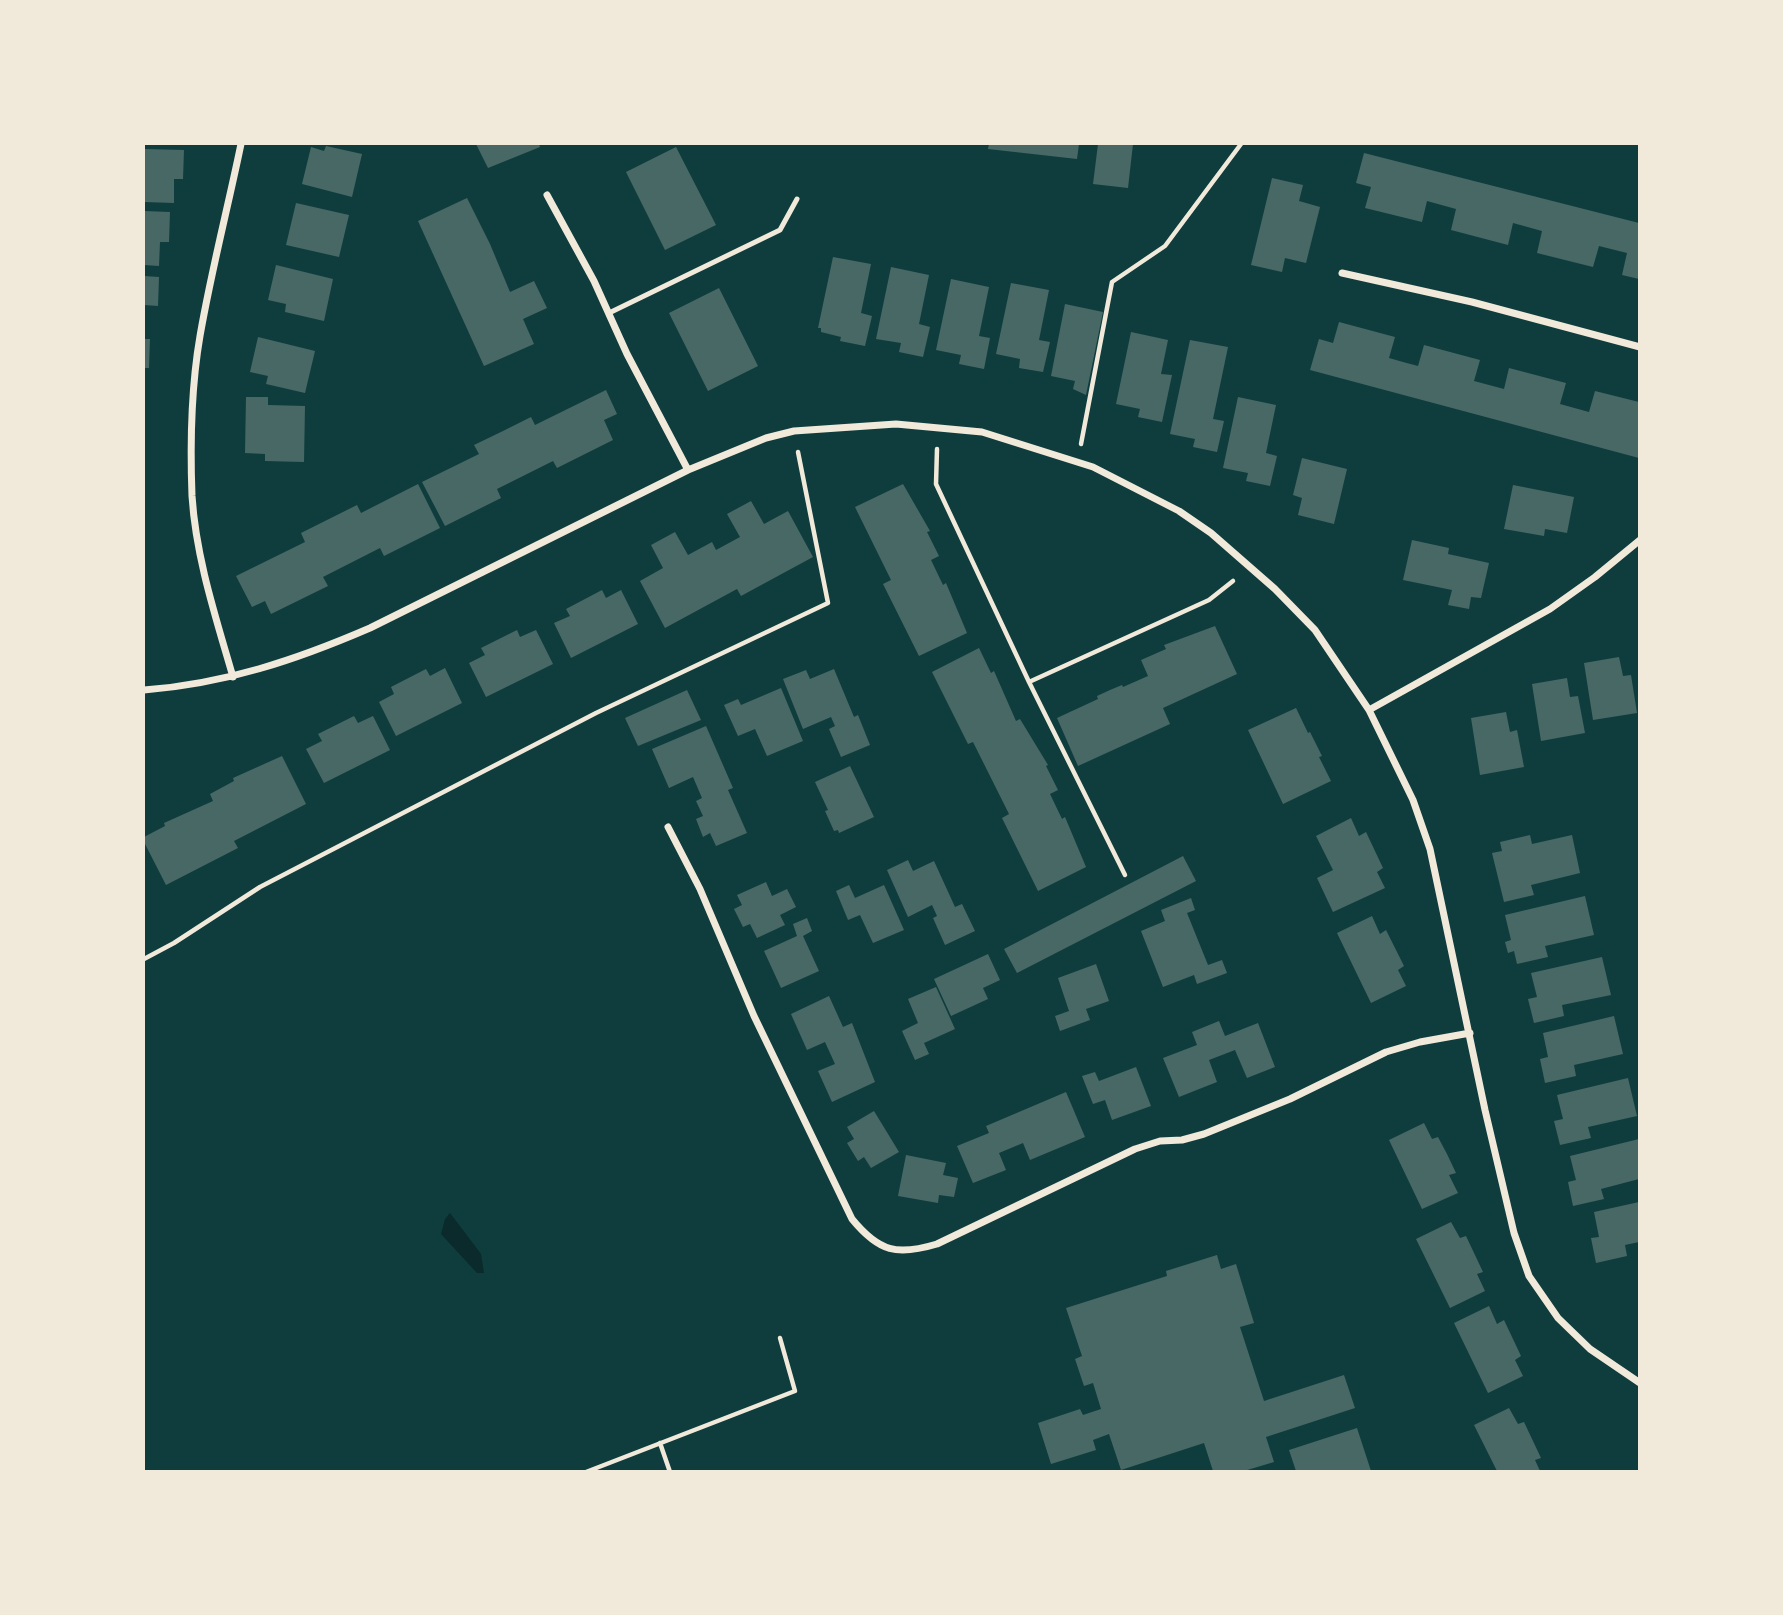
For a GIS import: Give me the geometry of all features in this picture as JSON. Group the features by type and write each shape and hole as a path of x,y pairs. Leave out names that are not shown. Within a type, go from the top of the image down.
{"street":[{"path":"233,677 201,565 192,497 192,424 200,334 242,144"},
{"path":"547,195 594,281 688,470"},
{"path":"1342,273 1472,302 1640,347"},
{"path":"144,690 177,688 233,677 321,649 370,628 688,470 766,438 794,431 896,424 982,432 1078,462 1119,479 1179,511 1211,533 1275,589 1315,631 1370,710 1413,800 1430,849 1485,1110 1514,1233 1529,1276 1558,1318 1590,1349 1608,1364 1640,1383"},
{"path":"1370,710 1550,609 1640,540"},
{"path":"668,827 700,889 754,1016 852,1219 866,1237 889,1250 912,1252 937,1244 1135,1149 1160,1141 1182,1140 1204,1134 1290,1099 1402,1047 1470,1032"}],"lane":[{"path":"608,313 780,230 797,199"}],"path":[{"path":"1078,462 1112,282 1165,246 1241,144"},
{"path":"937,428 936,484 1029,682 1125,875"},
{"path":"144,960 260,887 596,713 828,603 794,431"},
{"path":"1029,682 1209,600 1250,568"},
{"path":"586,1472 795,1391 780,1338"},
{"path":"660,1443 670,1472"}],"water":[{"path":"450,1213 481,1254 484,1273 477,1273 441,1234 445,1219"}],"building":[{"path":"476,144 539,144 540,147 488,168"},
{"path":"989,144 1079,144 1077,159 988,149"},
{"path":"1098,144 1133,144 1128,188 1093,184"},
{"path":"326,146 362,154 352,197 302,184 311,147 324,151"},
{"path":"676,147 716,225 665,250 626,172"},
{"path":"144,149 184,150 183,179 174,179 174,203 144,202"},
{"path":"1364,153 1639,223 1639,279 1622,275 1627,253 1599,246 1593,267 1537,253 1542,231 1513,223 1508,245 1451,230 1456,209 1427,201 1422,222 1365,208 1371,187 1356,183"},
{"path":"1272,178 1303,185 1299,201 1320,207 1306,263 1285,258 1282,272 1251,265"},
{"path":"467,198 510,292 534,281 547,308 523,319 534,344 484,366 418,221"},
{"path":"296,203 349,215 339,257 286,245"},
{"path":"144,211 170,212 169,242 160,242 159,266 144,265"},
{"path":"833,257 871,264 861,313 872,316 865,346 840,341 841,337 821,332 821,328 818,328"},
{"path":"276,265 333,279 324,321 285,312 286,304 268,300"},
{"path":"891,267 929,275 919,324 930,327 923,357 899,352 901,343 876,339"},
{"path":"144,276 159,277 158,306 144,305"},
{"path":"951,279 989,287 979,336 990,338 984,369 959,364 961,355 936,350"},
{"path":"1011,283 1049,290 1039,340 1050,342 1043,372 1019,368 1020,359 996,354"},
{"path":"719,288 758,366 708,391 669,313"},
{"path":"1065,304 1103,312 1086,395 1073,389 1075,381 1051,376"},
{"path":"1339,322 1395,337 1389,358 1403,362 1418,366 1424,345 1480,360 1474,381 1504,389 1509,368 1566,383 1560,404 1589,412 1595,391 1639,402 1639,458 1310,370 1319,339 1333,343"},
{"path":"1131,332 1168,340 1161,374 1172,375 1162,422 1138,417 1140,409 1116,404"},
{"path":"258,337 315,351 305,393 266,384 268,376 250,372"},
{"path":"144,339 150,339 149,368 144,368"},
{"path":"1190,340 1228,347 1213,419 1224,421 1217,452 1193,447 1195,439 1170,434"},
{"path":"606,390 617,414 604,420 613,440 557,468 553,461 497,489 501,498 445,526 422,482 479,454 474,445 531,417 535,425"},
{"path":"246,397 268,397 268,405 305,406 304,462 265,461 265,454 245,453"},
{"path":"1238,397 1276,405 1266,453 1277,456 1270,486 1246,481 1248,473 1223,468"},
{"path":"1302,458 1347,469 1334,524 1298,515 1302,498 1293,495"},
{"path":"418,484 440,528 384,556 380,548 323,577 328,586 271,614 265,601 252,607 236,576 305,542 301,533 357,505 361,513"},
{"path":"903,484 930,531 927,532 939,556 931,560 943,585 946,583 967,633 919,656 883,584 891,580 855,507"},
{"path":"1513,485 1574,497 1567,533 1545,529 1544,536 1504,529"},
{"path":"751,501 764,524 788,511 813,557 741,596 737,589 665,628 640,581 663,568 651,545 675,532 688,555 712,542 716,550 740,537 727,514"},
{"path":"1412,540 1449,548 1448,554 1489,563 1481,598 1471,597 1469,609 1448,605 1452,590 1403,580"},
{"path":"602,590 606,598 621,590 638,624 571,658 554,623 570,616 566,609"},
{"path":"1215,626 1237,674 1163,708 1170,724 1078,766 1057,718 1098,699 1097,696 1110,690 1148,676 1141,660 1166,649 1164,645"},
{"path":"517,630 520,637 536,630 553,664 486,697 469,663 485,655 481,648"},
{"path":"979,648 991,673 994,671 1016,721 1020,719 1048,765 1046,766 1058,790 1050,794 1062,819 1065,817 1086,867 1038,891 1002,818 1009,814 973,742 968,744 932,672"},
{"path":"1619,657 1623,676 1631,675 1637,713 1593,720 1584,663"},
{"path":"445,668 462,703 396,736 379,702 394,694 391,687 426,669 430,676"},
{"path":"834,669 854,717 858,715 870,745 841,757 829,729 835,726 831,717 803,729 783,679 806,670 810,679"},
{"path":"1567,678 1570,697 1578,696 1585,733 1541,741 1532,684"},
{"path":"781,688 803,741 767,756 755,729 738,736 724,705 738,699 741,705"},
{"path":"687,690 701,720 638,746 625,718"},
{"path":"1296,708 1322,756 1319,757 1331,781 1283,804 1248,730"},
{"path":"1506,712 1510,732 1517,730 1524,767 1480,775 1471,718"},
{"path":"354,716 358,723 373,716 390,750 324,783 306,749 322,741 318,734"},
{"path":"706,726 733,788 728,790 747,833 716,846 710,833 703,837 696,819 703,816 696,801 702,798 693,777 669,788 652,749"},
{"path":"282,756 306,804 234,841 238,848 166,885 144,837 165,826 164,823 213,801 210,794 234,781 233,778"},
{"path":"850,766 874,817 839,833 838,830 834,831 815,782"},
{"path":"1351,818 1359,836 1366,832 1383,868 1377,872 1385,888 1333,912 1317,878 1333,870 1316,836"},
{"path":"1530,835 1532,844 1572,835 1580,873 1531,885 1534,895 1504,902 1492,853 1502,851 1500,842"},
{"path":"1183,856 1196,881 1017,973 1004,949"},
{"path":"908,860 913,871 934,861 955,907 962,904 975,931 945,945 933,918 937,916 932,905 908,917 887,870"},
{"path":"766,882 772,896 787,889 796,907 780,915 785,925 757,938 750,924 743,927 734,909 742,905 737,895"},
{"path":"849,885 855,898 884,885 904,930 873,943 860,915 848,920 836,891"},
{"path":"1585,896 1594,935 1545,946 1548,957 1517,964 1514,951 1508,953 1505,942 1511,940 1505,915"},
{"path":"1191,898 1195,910 1187,913 1208,965 1222,960 1227,973 1197,984 1194,975 1163,987 1141,931 1165,921 1161,910"},
{"path":"1372,916 1380,934 1386,930 1404,966 1398,970 1406,986 1371,1003 1337,933"},
{"path":"807,918 812,931 803,936 819,971 781,988 764,951 797,936 793,924"},
{"path":"988,954 1000,980 983,988 988,999 951,1016 934,979"},
{"path":"1602,957 1611,995 1562,1005 1564,1016 1534,1023 1528,999 1537,997 1531,973"},
{"path":"1096,964 1109,1001 1086,1009 1090,1020 1060,1031 1055,1016 1069,1011 1058,978"},
{"path":"936,987 955,1029 924,1043 929,1054 915,1060 902,1031 918,1023 908,999"},
{"path":"829,996 843,1027 852,1023 875,1082 832,1102 818,1071 835,1064 825,1042 807,1050 791,1014"},
{"path":"1614,1016 1623,1054 1574,1065 1576,1076 1545,1083 1540,1059 1548,1057 1543,1033"},
{"path":"1219,1021 1225,1036 1258,1023 1275,1067 1247,1078 1235,1050 1209,1060 1217,1082 1179,1097 1163,1058 1197,1045 1192,1032"},
{"path":"1136,1067 1151,1106 1112,1120 1105,1100 1093,1104 1082,1076 1095,1072 1099,1081"},
{"path":"1628,1078 1637,1116 1588,1127 1591,1138 1560,1145 1554,1121 1563,1119 1557,1095"},
{"path":"1066,1092 1085,1137 1030,1160 1023,1143 999,1153 1006,1170 973,1183 957,1146 989,1133 986,1126"},
{"path":"874,1111 899,1152 871,1168 864,1157 858,1161 847,1143 854,1139 847,1127"},
{"path":"1424,1123 1432,1139 1438,1137 1447,1154 1456,1173 1449,1175 1458,1193 1422,1209 1389,1140"},
{"path":"1639,1139 1639,1179 1601,1189 1604,1199 1573,1206 1568,1182 1576,1180 1570,1156"},
{"path":"906,1155 946,1163 943,1175 958,1178 954,1197 939,1195 938,1203 898,1196"},
{"path":"1639,1202 1639,1242 1625,1245 1627,1256 1596,1263 1591,1238 1599,1237 1594,1212"},
{"path":"1451,1222 1460,1238 1466,1236 1483,1272 1477,1274 1485,1291 1450,1308 1416,1239"},
{"path":"1217,1255 1221,1269 1236,1264 1254,1323 1240,1327 1264,1401 1344,1375 1355,1408 1266,1437 1274,1462 1244,1471 1213,1471 1204,1443 1121,1470 1109,1434 1093,1440 1096,1450 1051,1464 1038,1423 1080,1409 1083,1415 1101,1409 1093,1383 1084,1386 1075,1359 1082,1356 1066,1308 1167,1276 1166,1271"},
{"path":"1489,1306 1497,1324 1504,1320 1521,1356 1515,1360 1523,1376 1488,1393 1454,1323"},
{"path":"1509,1408 1518,1424 1524,1422 1541,1458 1535,1460 1540,1471 1497,1471 1474,1425"},
{"path":"1357,1428 1371,1471 1296,1471 1289,1450"}]}
